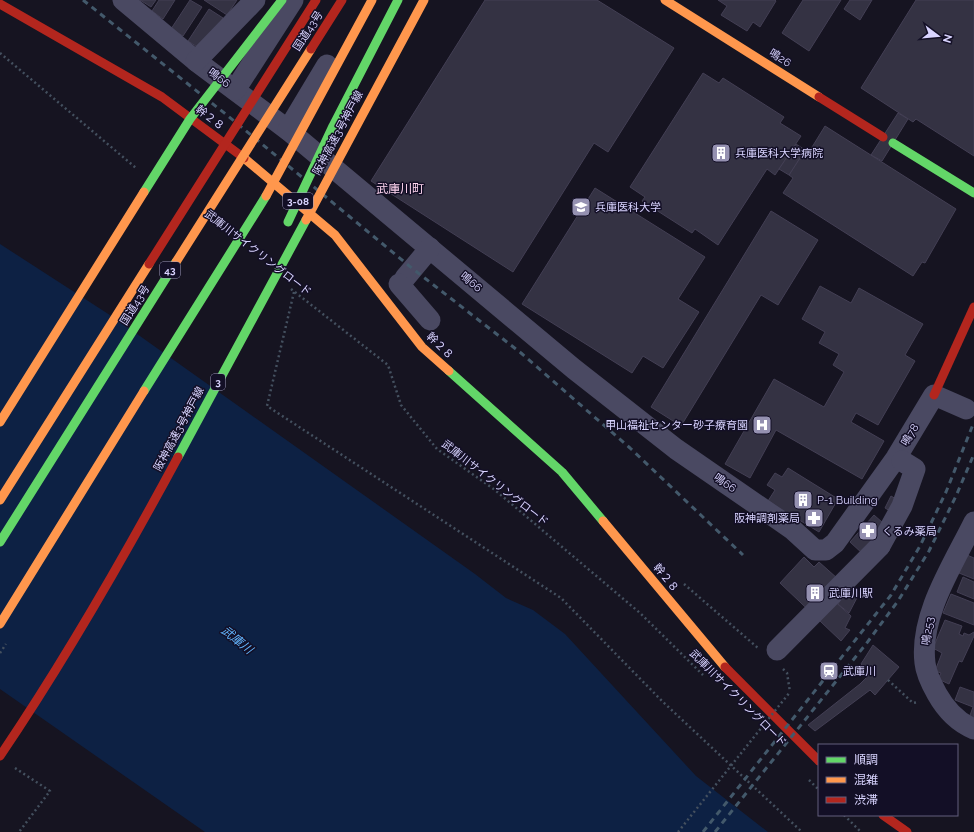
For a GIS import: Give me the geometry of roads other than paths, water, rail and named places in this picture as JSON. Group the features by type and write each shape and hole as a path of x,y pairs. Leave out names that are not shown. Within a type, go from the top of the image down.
{"main road":[{"path":"0,422 190,119 282,0"},
{"name":"国道43号","path":"0,500 316,0"},
{"name":"国道43号","path":"0,542 273,107 342,0"},
{"path":"0,624 275,181 372,0"},
{"name":"3-08","path":"283,231 333,126 398,0"},
{"name":"阪神高速3号神戸線","path":"240,322 201,403 418,0"},
{"name":"阪神高速3号神戸線","path":"0,756 31,710 142,524 424,0"},
{"name":"鳴26","path":"665,0 883,136"},
{"name":"幹２８","path":"0,4 162,97 255,166 335,235 422,347 562,472 730,673 818,759"},
{"path":"893,143 974,193"},
{"name":"鳴78","path":"934,395 974,307"},
{"path":"884,816 907,832"}],"street":[{"name":"鳴66","path":"123,0 196,61 288,130 574,369 676,449 792,529 815,550 826,550"},
{"path":"196,61 255,0"},
{"path":"235,90 293,0"},
{"path":"288,130 322,71 387,0"},
{"path":"430,248 402,281 430,320"},
{"path":"934,395 966,409"},
{"name":"鳴78","path":"826,550 835,543 896,458 934,395"},
{"path":"776,656 880,546 902,506 915,469 902,461"},
{"name":"鳴253","path":"974,522 932,609 927,628 925,663 929,677 941,701 961,724 974,729"}],"water":[{"path":"0,244 116,319 475,574 506,598 533,610 565,634 696,776 768,832 205,832 0,689"}],"railway":[{"path":"83,0 228,116 413,269 521,353 630,448 743,555"},
{"path":"703,832 891,595 920,546 946,492 974,422"},
{"path":"715,832 866,644 898,601 929,551 956,496 974,454"}],"place":[{"name":"兵庫医科大学病院","path":"721,153"},
{"name":"兵庫医科大学","path":"581,207"},
{"name":"甲山福祉センター砂子療育園","path":"762,425"},
{"name":"P-1 Building","path":"803,500"},
{"name":"阪神調剤薬局","path":"814,518"},
{"name":"くるみ薬局","path":"868,531"},
{"name":"武庫川駅","path":"815,593"},
{"name":"武庫川","path":"829,671"}],"district":[{"name":"武庫川町","path":"400,189"}]}
